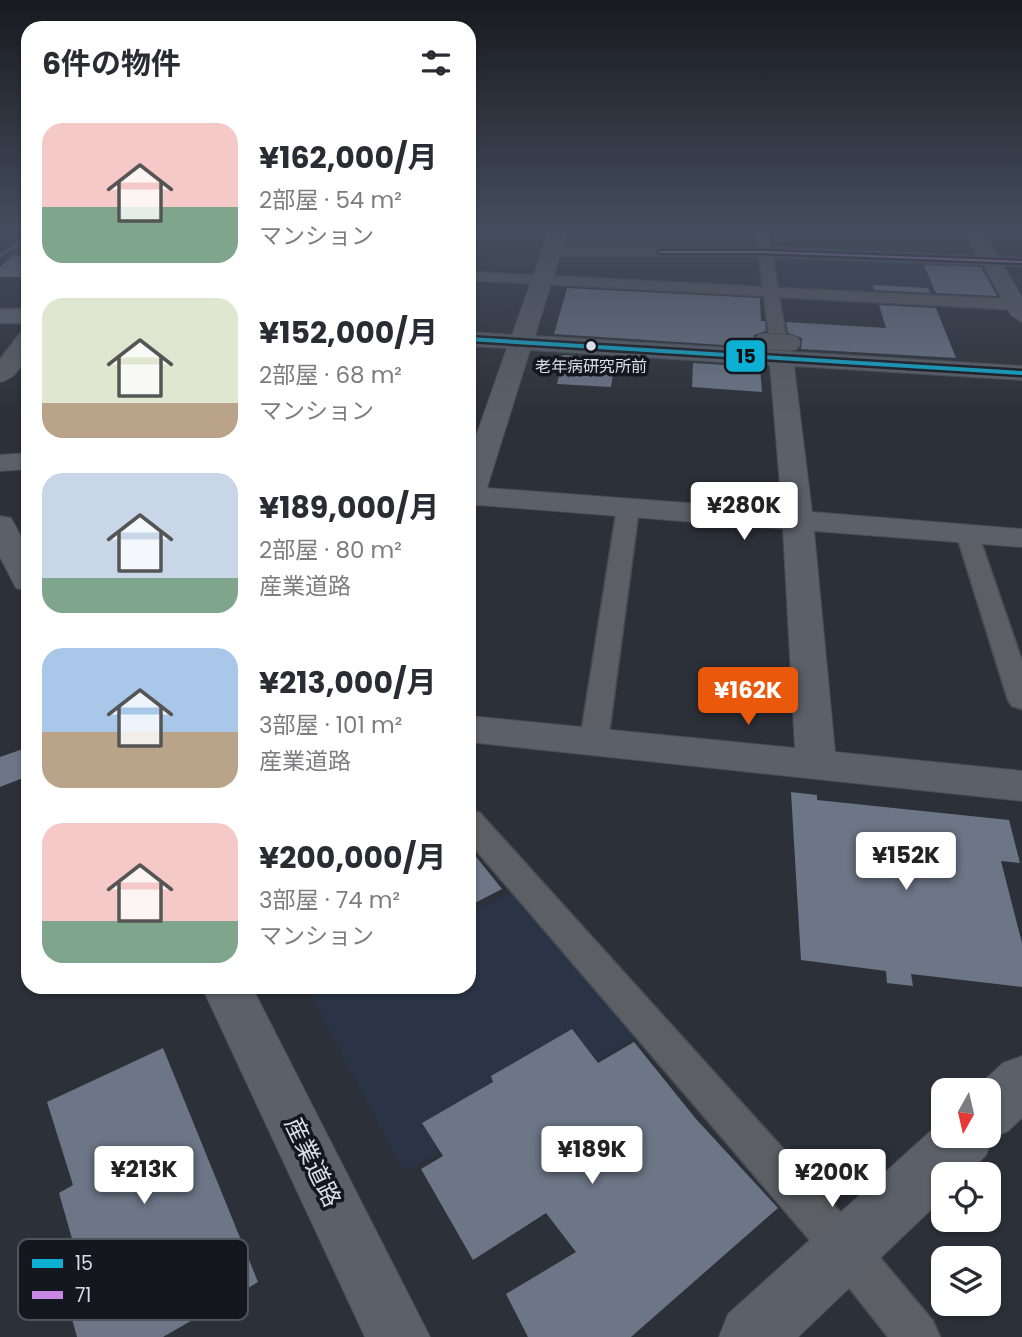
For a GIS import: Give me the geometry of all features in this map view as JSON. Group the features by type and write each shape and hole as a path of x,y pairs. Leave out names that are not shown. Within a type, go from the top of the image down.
{"main road":[{"path":"0,316 21,316"}],"street":[{"path":"476,475 536,293"},
{"path":"771,293 798,520 816,765"},
{"path":"793,293 1020,308"},
{"path":"476,340 520,345"},
{"path":"476,345 779,351 1022,373"},
{"path":"0,375 21,347"},
{"path":"779,351 1022,379"},
{"path":"0,463 21,462"},
{"path":"476,497 1022,538"},
{"path":"594,741 628,508"},
{"path":"0,525 21,567"},
{"path":"967,533 1022,700"},
{"path":"476,730 1022,786"},
{"path":"476,829 847,1251 917,1337"},
{"name":"産業道路","path":"231,994 398,1337"},
{"path":"1001,1101 1022,1081"},
{"path":"751,1337 847,1251 954,1148"}],"shaded area":[{"path":"829,293 1008,293 1013,303"},
{"path":"513,892 635,1038 404,1172 310,994 476,994 476,910"}],"building":[{"path":"565,293 671,293 760,298 761,321 765,321 766,331 754,335 754,347 554,334"},
{"path":"944,293 996,293 997,296"},
{"path":"879,305 936,308 956,358 801,349 802,338 788,333 786,322 886,328"},
{"path":"563,355 624,359 623,375 613,375 611,387 557,384"},
{"path":"693,363 760,367 762,392 692,387"},
{"path":"21,750 21,779 0,787 0,757"},
{"path":"791,792 817,795 817,800 1009,820 1020,863 1001,861 1022,943 1022,987 911,974 913,986 887,983 886,971 801,960"},
{"path":"476,857 502,889 476,902"},
{"path":"572,1029 598,1063 634,1042 696,1119 778,1208 631,1337 528,1337 506,1294 576,1252 546,1213 473,1260 421,1169 443,1156 422,1123 493,1082 491,1076"},
{"path":"163,1048 241,1239 72,1239 59,1193 73,1185 47,1102"},
{"path":"248,1257 258,1282 248,1288"},
{"path":"72,1320 192,1320 163,1337 77,1337"}],"transit line":[{"name":"15","path":"476,339 1022,373"}],"place":[{"name":"老年病研究所前","path":"591,346"}]}
